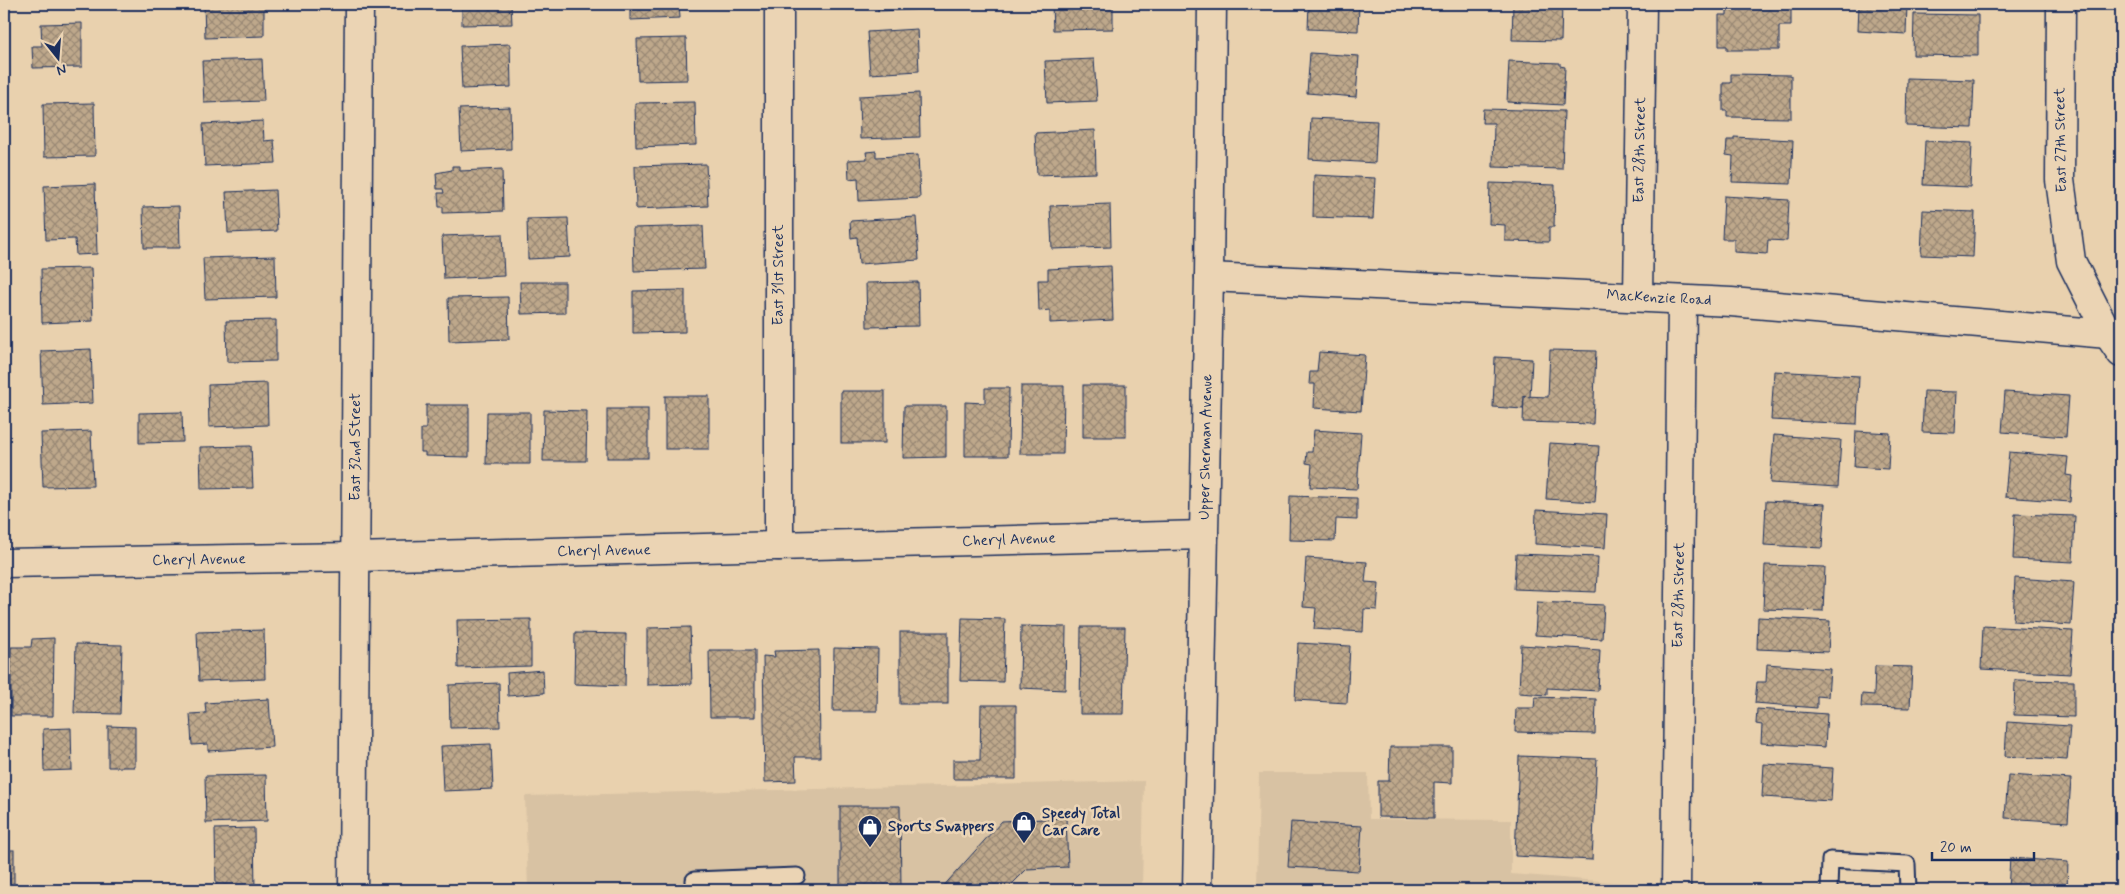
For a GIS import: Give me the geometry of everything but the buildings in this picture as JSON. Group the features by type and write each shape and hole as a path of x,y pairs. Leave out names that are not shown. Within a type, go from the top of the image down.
{"street":[{"name":"East 32nd Street","path":"353,890 359,4"},
{"name":"East 31st Street","path":"779,4 779,546"},
{"name":"Upper Sherman Avenue","path":"1197,890 1209,277 1212,4"},
{"name":"East 28th Street","path":"1638,297 1642,4"},
{"name":"East 27th Street","path":"2061,4 2060,180 2071,261 2114,344"},
{"name":"MacKenzie Road","path":"1209,277 1731,302 2114,344"},
{"name":"East 28th Street","path":"1676,890 1682,300"},
{"name":"Cheryl Avenue","path":"4,563 355,557 1204,535"}],"lane":[{"path":"1829,890 1830,860 1907,864 1908,890"},
{"path":"694,890 694,880 796,876"}],"shaded area":[{"path":"1259,773 1368,773 1369,819 1511,820 1511,874 1648,885 1648,890 1257,890"},
{"path":"1144,781 1142,890 528,890 525,796"}],"place":[{"name":"Speedy Total Car Care","path":"1024,844"},
{"name":"Sports Swappers","path":"870,848"}]}
